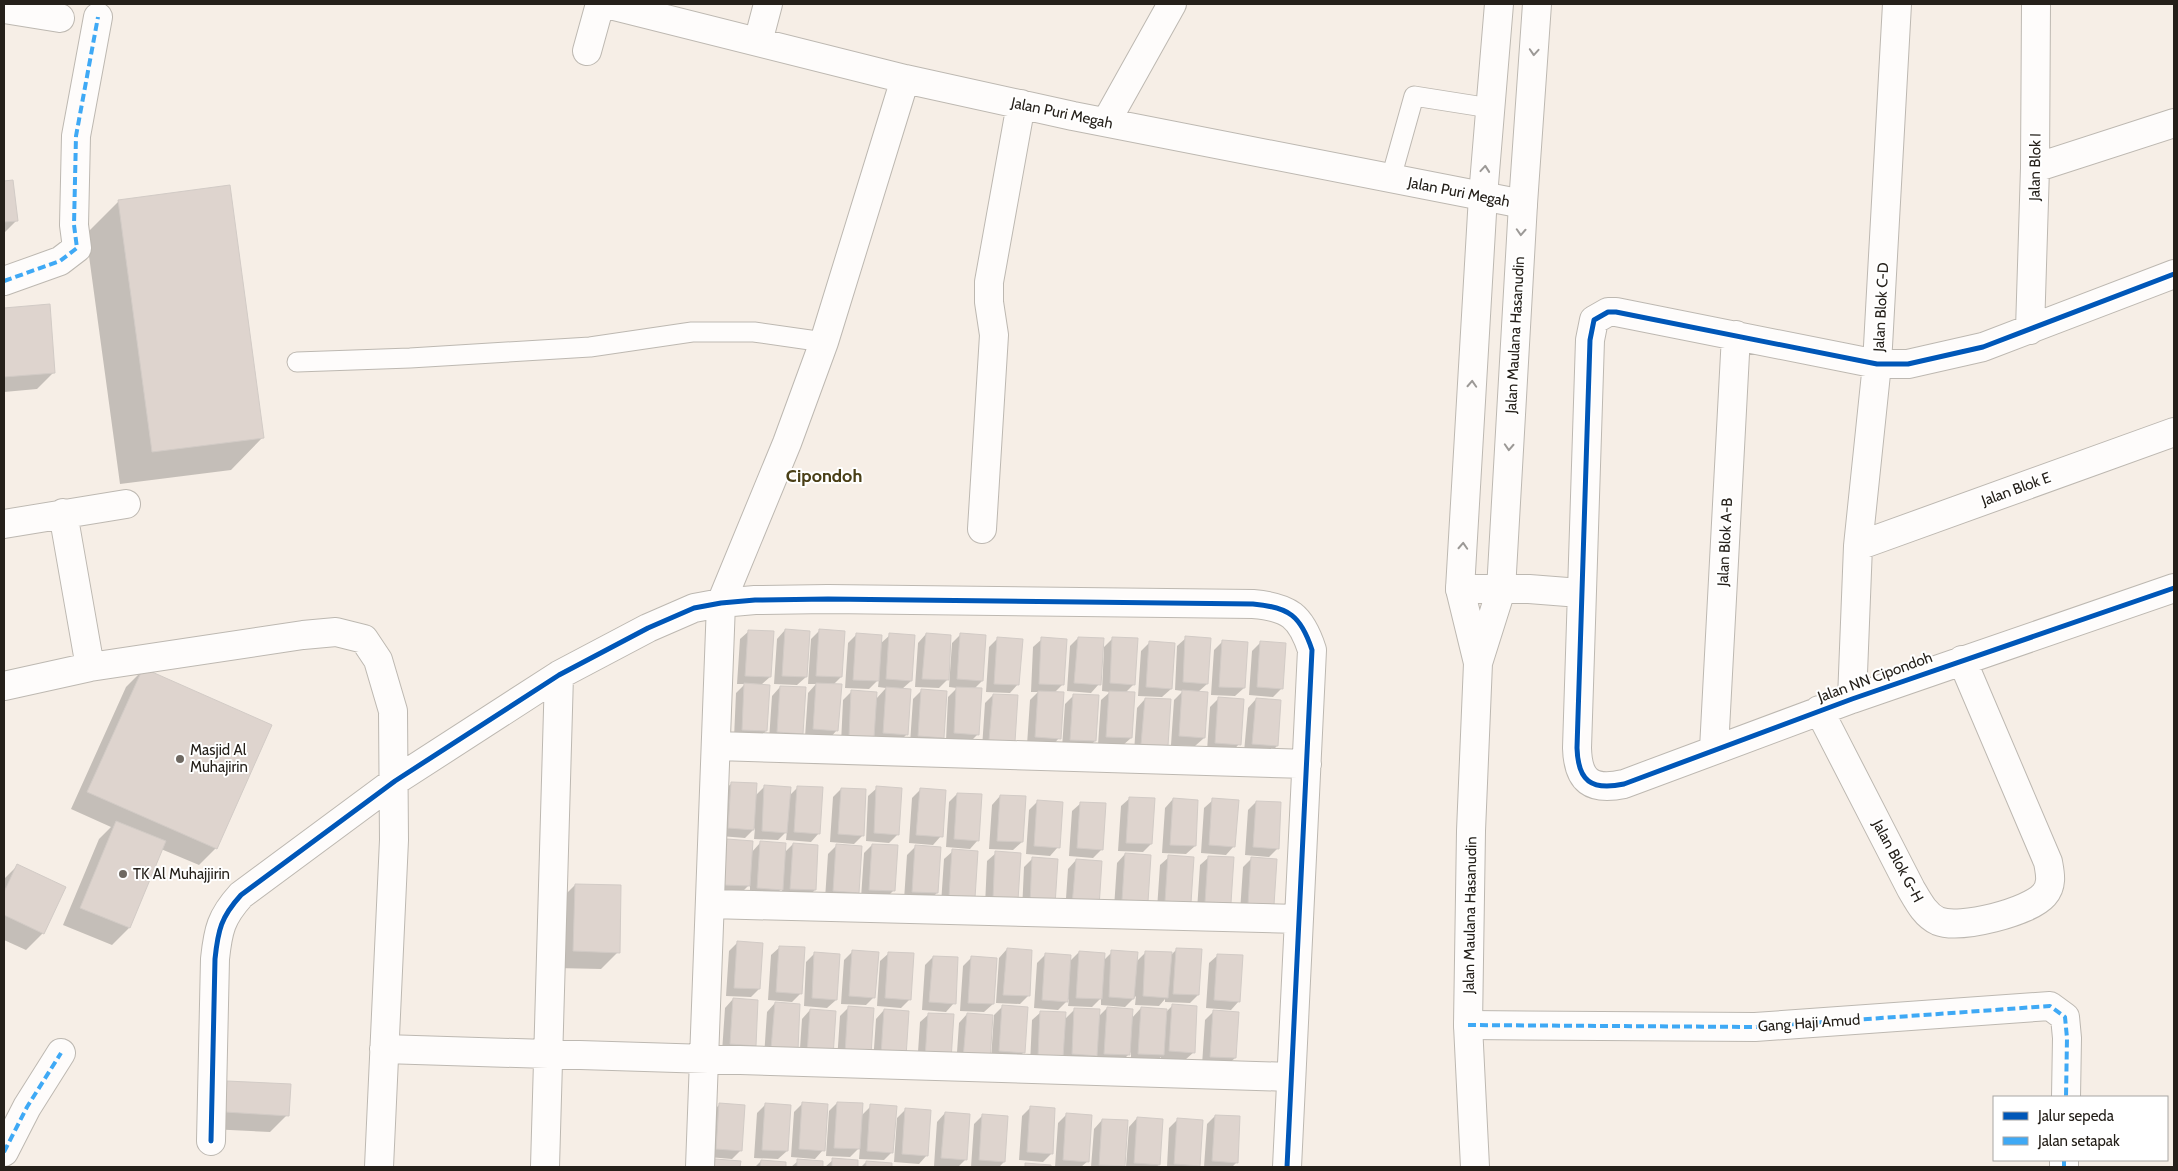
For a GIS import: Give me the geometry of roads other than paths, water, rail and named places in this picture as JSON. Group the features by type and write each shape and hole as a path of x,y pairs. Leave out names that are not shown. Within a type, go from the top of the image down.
{"street":[{"path":"5,4 4,9 60,18"},
{"path":"587,51 600,4"},
{"name":"Jalan Puri Megah","path":"606,4 905,79 1106,122 1523,204"},
{"path":"758,42 768,4"},
{"path":"1106,122 1172,4"},
{"name":"Jalan Maulana Hasanudin","path":"1478,663 1460,589 1474,195 1482,107 1499,4"},
{"name":"Jalan Maulana Hasanudin","path":"1475,1167 1478,1025 1471,831 1478,663 1501,590 1523,204 1537,4"},
{"name":"Jalan Blok C-D","path":"1852,699 1858,546 1877,364 1897,4"},
{"name":"Jalan Blok I","path":"2030,330 2035,168 2036,4"},
{"path":"4,281 60,261 76,248 74,225 76,136 98,17"},
{"path":"700,1167 721,603 787,442 824,342 905,79"},
{"path":"982,529 994,335 989,282 1021,104"},
{"path":"2035,168 2174,123"},
{"path":"1460,589 1529,589 1580,593 1590,340 1594,320 1608,312 1736,335 1877,364 1908,364 1983,347 2174,274"},
{"name":"Jalan Blok A-B","path":"1714,749 1736,335"},
{"name":"Jalan Blok E","path":"1858,546 2174,432"},
{"path":"4,524 126,504"},
{"path":"63,513 90,667"},
{"name":"Jalan NN Cipondoh","path":"1580,593 1576,748 1580,770 1587,780 1599,787 1624,784 1819,710 2174,588"},
{"path":"211,1141 215,959 218,932 226,911 240,895 395,781 559,675 648,628 694,608 721,603 828,599 1271,605 1293,615 1306,631 1312,650 1287,1167"},
{"path":"4,686 90,667 302,635 336,632 364,639 378,660 393,711 395,781 379,1167"},
{"name":"Jalan Blok G-H","path":"1819,710 1911,889 1927,914 1938,921 1966,924 2006,914 2034,903 2044,895 2050,886 2048,862 1962,660"},
{"path":"545,1167 559,675"},
{"path":"717,746 1307,764"},
{"path":"710,904 1298,919"},
{"name":"Gang Haji Amud","path":"1478,1025 1755,1027 2050,1006 2065,1017 2067,1038 2066,1096"},
{"path":"384,1049 1291,1077"},
{"path":"4,1152 27,1107 61,1053"}],"lane":[{"path":"1402,180 1414,96 1482,107"},
{"path":"297,362 410,358 590,347 692,332 754,332 824,342"}],"place":[{"name":"Masjid Al Muhajirin","path":"180,759"},
{"name":"TK Al Muhajjirin","path":"123,874"}],"district":[{"name":"Cipondoh","path":"824,476"}]}
